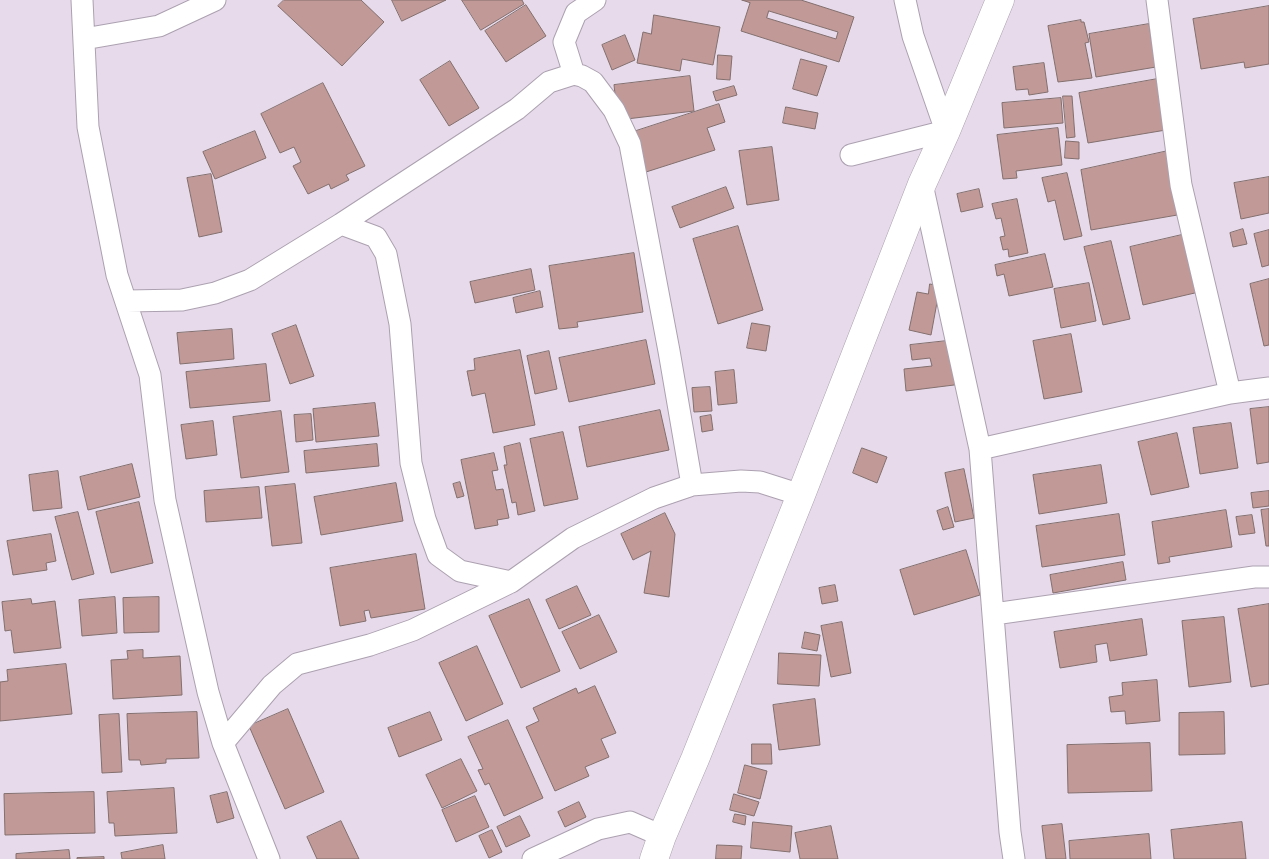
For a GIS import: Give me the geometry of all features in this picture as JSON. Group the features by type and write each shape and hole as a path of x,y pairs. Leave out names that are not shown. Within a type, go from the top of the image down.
{"street":[{"path":"82,0 88,126 118,275 150,375 165,500 208,692 223,743 269,859"},
{"path":"84,39 159,26 216,0"},
{"path":"574,74 564,42 576,13 595,0"},
{"path":"905,0 913,36 946,131"},
{"path":"533,859 598,829 630,822 658,848 801,495 922,184 1000,0"},
{"path":"1157,0 1181,185 1230,393"},
{"path":"127,301 182,300 215,293 250,280 341,224 517,109 549,82 574,74 582,76 593,82 614,110 630,144 692,485"},
{"path":"851,154 946,131"},
{"path":"922,184 980,449 1010,832 1014,859"},
{"path":"341,224 376,237 386,254 400,324 411,463 425,519 438,555 460,571 511,582"},
{"path":"980,449 1230,393 1269,388"},
{"path":"223,743 272,685 297,664 351,650 412,630 511,582 573,538 654,498 692,485 741,481 760,482 801,495"},
{"path":"994,614 1269,577"}],"building":[{"path":"284,0 361,0 384,22 342,66 278,6"},
{"path":"392,0 446,0 402,21"},
{"path":"462,0 522,0 524,4 481,30"},
{"path":"742,0 801,0 854,17 839,62 741,31 750,3","holes":["769,11 838,32 836,39 767,18"]},
{"path":"526,5 546,36 506,62 485,31"},
{"path":"1269,6 1269,64 1245,68 1244,62 1201,69 1193,19"},
{"path":"654,15 720,27 713,65 682,59 680,71 637,63 643,32 651,34"},
{"path":"1081,20 1081,22 1084,22 1089,42 1085,43 1092,78 1058,82 1048,26"},
{"path":"1149,24 1156,67 1096,77 1089,34"},
{"path":"625,35 635,60 612,70 602,45"},
{"path":"718,55 732,56 730,80 717,79"},
{"path":"801,59 827,66 817,96 793,89"},
{"path":"450,61 479,108 449,126 420,80"},
{"path":"1044,63 1048,92 1029,95 1028,89 1016,90 1013,67"},
{"path":"690,76 694,111 618,120 614,85"},
{"path":"1163,78 1172,129 1088,143 1079,93"},
{"path":"323,83 365,166 346,175 349,180 331,189 329,184 308,194 293,166 301,162 294,147 280,153 261,114"},
{"path":"734,86 737,95 716,101 713,92"},
{"path":"1063,96 1072,96 1075,137 1067,138"},
{"path":"1061,98 1063,123 1004,128 1002,103"},
{"path":"719,104 725,122 707,128 715,150 646,172 633,132"},
{"path":"786,107 818,113 815,129 783,123"},
{"path":"1058,128 1062,165 1016,171 1017,178 1003,179 997,135"},
{"path":"255,131 266,158 215,179 203,152"},
{"path":"1066,141 1079,142 1079,159 1065,158"},
{"path":"772,147 779,200 747,205 739,151"},
{"path":"1168,151 1183,214 1091,230 1081,170"},
{"path":"1067,173 1082,236 1064,240 1055,200 1048,202 1042,178"},
{"path":"211,174 222,232 199,237 187,178"},
{"path":"1269,177 1269,213 1241,219 1234,183"},
{"path":"726,187 734,208 680,228 672,207"},
{"path":"979,189 983,207 961,212 957,194"},
{"path":"1017,199 1028,253 1009,257 1008,249 1003,250 1000,237 1005,236 1001,218 996,219 992,204"},
{"path":"738,226 763,310 718,324 693,239"},
{"path":"1243,229 1247,244 1233,247 1230,233"},
{"path":"1269,230 1269,265 1262,267 1254,234"},
{"path":"1186,234 1199,292 1143,305 1130,247"},
{"path":"1111,241 1130,319 1103,325 1084,247"},
{"path":"634,253 643,312 577,322 578,327 559,329 549,266"},
{"path":"1045,254 1053,287 1009,296 1004,274 997,276 995,265"},
{"path":"531,269 535,290 475,303 470,282"},
{"path":"1269,279 1269,345 1264,346 1250,284"},
{"path":"1089,283 1096,321 1061,328 1054,289"},
{"path":"930,284 940,286 931,335 909,330 917,292 928,294"},
{"path":"540,291 543,307 516,313 513,298"},
{"path":"752,323 770,326 766,351 747,348"},
{"path":"296,325 314,376 290,384 272,334"},
{"path":"232,329 234,359 180,364 177,333"},
{"path":"1071,334 1082,392 1044,399 1033,341"},
{"path":"646,340 655,384 569,402 559,358"},
{"path":"956,340 962,384 906,391 904,369 932,366 930,358 912,360 910,345"},
{"path":"520,350 535,425 493,433 485,393 472,396 467,371 475,370 474,359"},
{"path":"549,351 557,389 535,394 527,356"},
{"path":"266,364 270,401 190,408 186,372"},
{"path":"734,370 737,403 718,405 715,372"},
{"path":"710,387 712,411 694,412 692,388"},
{"path":"375,403 379,436 316,442 313,409"},
{"path":"1269,407 1269,462 1257,464 1250,409"},
{"path":"660,410 669,450 587,467 579,427"},
{"path":"281,411 289,472 241,478 233,417"},
{"path":"311,414 313,440 296,442 294,415"},
{"path":"711,415 713,430 702,432 700,417"},
{"path":"213,421 217,455 186,459 181,425"},
{"path":"1231,423 1238,468 1200,474 1193,428"},
{"path":"563,432 578,499 544,506 530,439"},
{"path":"1177,433 1189,487 1151,495 1138,442"},
{"path":"520,443 535,511 518,515 516,502 512,503 504,465 507,465 504,447"},
{"path":"377,444 379,466 306,473 304,451"},
{"path":"862,448 887,457 877,483 853,473"},
{"path":"494,453 498,470 492,471 496,490 503,489 509,518 497,520 498,525 475,529 461,460"},
{"path":"132,464 140,497 88,510 80,477"},
{"path":"1101,465 1107,503 1039,514 1033,475"},
{"path":"964,469 974,518 955,522 945,473"},
{"path":"58,471 62,508 33,511 29,475"},
{"path":"460,482 464,496 457,498 453,484"},
{"path":"396,483 403,521 321,535 314,497"},
{"path":"295,484 302,543 272,546 265,487"},
{"path":"259,487 262,518 206,522 204,491"},
{"path":"1269,491 1269,506 1253,508 1251,493"},
{"path":"139,502 153,563 111,573 96,512"},
{"path":"948,507 954,527 943,530 937,511"},
{"path":"1269,509 1269,546 1266,546 1261,510"},
{"path":"1226,510 1232,547 1169,557 1170,562 1158,564 1152,522"},
{"path":"78,512 94,574 72,580 55,517"},
{"path":"665,513 675,534 669,597 644,593 651,551 633,560 621,534"},
{"path":"1119,514 1125,555 1042,567 1036,526"},
{"path":"1252,515 1255,533 1239,535 1236,517"},
{"path":"51,534 56,561 46,563 47,570 13,575 7,541"},
{"path":"966,550 980,595 914,615 900,570"},
{"path":"416,554 425,609 371,618 369,610 364,611 366,621 340,626 330,568"},
{"path":"1123,562 1126,580 1053,593 1050,575"},
{"path":"835,585 838,601 822,604 819,588"},
{"path":"577,586 591,615 559,629 546,600"},
{"path":"115,597 117,633 82,636 79,600"},
{"path":"159,597 159,632 124,633 123,598"},
{"path":"31,599 32,604 55,601 61,648 14,653 11,630 5,631 2,602"},
{"path":"529,599 560,671 521,688 489,616"},
{"path":"1269,604 1269,684 1251,687 1238,609"},
{"path":"599,615 617,652 580,669 562,632"},
{"path":"1224,617 1231,682 1189,687 1182,621"},
{"path":"1142,619 1147,655 1110,661 1107,643 1095,645 1097,662 1060,668 1054,632"},
{"path":"842,622 851,673 831,677 821,626"},
{"path":"805,632 820,635 817,651 802,648"},
{"path":"477,646 503,704 466,721 439,663"},
{"path":"143,650 143,658 180,656 182,695 113,699 111,660 128,659 127,651"},
{"path":"779,653 821,655 819,686 778,684"},
{"path":"66,664 72,714 0,721 0,682 8,681 7,670"},
{"path":"1157,680 1160,721 1126,724 1125,711 1111,712 1109,697 1123,695 1122,683"},
{"path":"595,686 616,733 601,739 609,757 585,767 589,776 555,791 526,727 539,721 533,708 576,688 578,693"},
{"path":"815,699 820,745 779,750 773,705"},
{"path":"288,709 324,792 285,809 249,726"},
{"path":"197,712 199,758 166,759 166,763 141,765 140,760 129,760 127,714"},
{"path":"430,712 442,740 399,757 388,728"},
{"path":"1224,712 1225,754 1179,755 1179,713"},
{"path":"119,714 122,772 102,773 99,715"},
{"path":"508,720 543,798 504,816 489,783 485,785 478,770 483,769 468,737"},
{"path":"1150,743 1152,791 1068,793 1067,745"},
{"path":"752,744 771,744 772,764 752,764"},
{"path":"461,759 477,791 442,808 426,775"},
{"path":"745,765 767,771 760,799 738,793"},
{"path":"174,788 177,833 115,836 114,823 109,823 107,792"},
{"path":"94,792 95,833 5,835 4,794"},
{"path":"227,792 234,818 217,823 210,796"},
{"path":"734,794 759,802 754,816 730,810"},
{"path":"475,796 489,827 456,842 442,810"},
{"path":"579,802 586,817 565,827 558,812"},
{"path":"735,814 746,816 745,825 733,822"},
{"path":"520,816 530,836 506,847 497,827"},
{"path":"341,821 359,859 317,859 307,837"},
{"path":"753,822 792,826 790,852 751,848"},
{"path":"1242,822 1246,859 1174,859 1171,830"},
{"path":"1062,824 1066,859 1046,859 1042,826"},
{"path":"831,826 838,859 800,859 795,833"},
{"path":"492,830 502,852 489,858 479,836"},
{"path":"1149,834 1151,859 1070,859 1069,841"},
{"path":"163,845 165,859 122,859 121,853"},
{"path":"717,845 742,846 741,859 716,859"},
{"path":"69,850 70,859 16,859 16,854"},
{"path":"104,857 104,859 77,859 77,858"}]}
